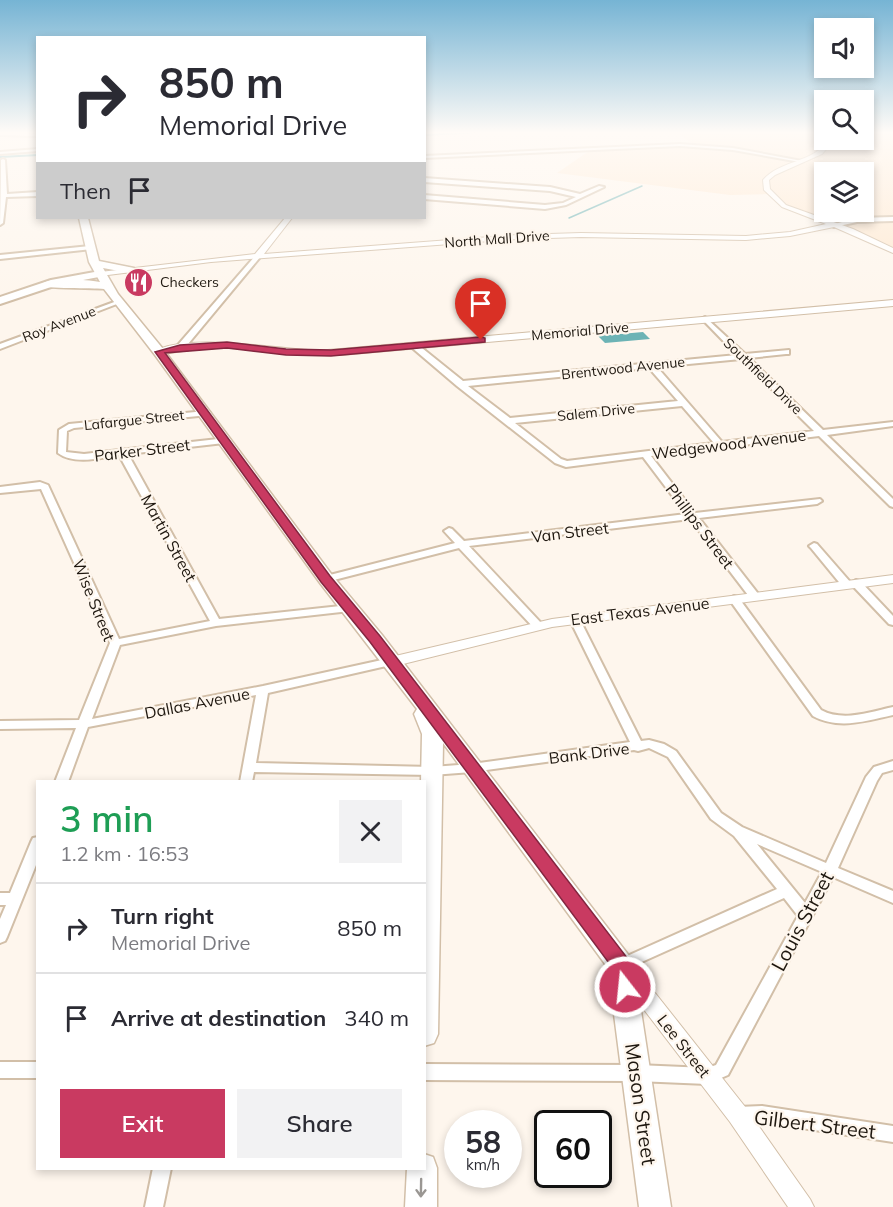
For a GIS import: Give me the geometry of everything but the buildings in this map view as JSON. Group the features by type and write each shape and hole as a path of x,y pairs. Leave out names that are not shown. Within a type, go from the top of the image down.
{"main road":[{"name":"Lee Street","path":"83,219 99,270 119,302 206,413 326,579 351,608 621,965"},
{"path":"99,270 117,276 133,269"},
{"path":"0,301 99,270 133,269"},
{"path":"46,285 80,283 99,270"},
{"path":"398,670 430,725 432,771 426,968"},
{"name":"Mason Street","path":"621,965 655,1207"},
{"path":"421,1207 422,1170"}],"street":[{"path":"541,188 580,196"},
{"path":"426,198 545,207 564,204 598,188"},
{"path":"767,188 784,206 893,251"},
{"path":"0,223 2,196 36,194"},
{"path":"180,348 287,219"},
{"name":"North Mall Drive","path":"133,269 296,253 552,236 746,238 790,234 857,220 893,219"},
{"path":"268,243 274,250 296,253"},
{"path":"0,257 99,270"},
{"path":"222,259 243,261 248,268"},
{"name":"Roy Avenue","path":"0,347 119,302"},
{"name":"Memorial Drive","path":"159,352 180,348 239,345 310,353 414,346 893,303"},
{"name":"Southfield Drive","path":"705,319 893,504"},
{"path":"414,346 508,421"},
{"name":"Brentwood Avenue","path":"460,384 786,352"},
{"path":"651,365 721,446"},
{"name":"Salem Drive","path":"508,421 684,403"},
{"name":"Lafargue Street","path":"62,453 63,430 84,424 206,413"},
{"name":"Wedgewood Avenue","path":"508,421 558,461 566,464 893,424"},
{"name":"Parker Street","path":"62,453 84,457 224,440"},
{"name":"Martin Street","path":"122,452 216,623"},
{"name":"Phillips Street","path":"646,455 755,597"},
{"name":"Wise Street","path":"0,490 45,487 115,642 62,780"},
{"name":"Van Street","path":"326,579 462,544 817,501"},
{"path":"449,531 538,626"},
{"path":"814,546 893,622"},
{"name":"East Texas Avenue","path":"398,670 538,626 893,579"},
{"path":"734,599 817,713 824,718 834,720 893,711"},
{"path":"115,642 216,623 351,608"},
{"name":"Bank Drive","path":"249,767 432,771 638,747 575,620"},
{"name":"Dallas Avenue","path":"0,725 84,724 263,690 398,670"},
{"path":"246,780 263,690"},
{"path":"638,747 649,744 672,754 716,816 740,832 893,897"},
{"name":"Louis Street","path":"707,1077 722,1070 830,870 871,780 878,770 893,765"},
{"path":"740,832 806,915"},
{"path":"0,937 36,847"},
{"path":"621,965 787,890"},
{"path":"0,899 15,899"},
{"name":"Lee Street","path":"621,965 738,1115 802,1207"},
{"path":"0,1070 36,1070"},
{"path":"426,1072 637,1073 707,1077"},
{"name":"Gilbert Street","path":"738,1115 762,1114 893,1134"},
{"path":"154,1207 162,1170"}],"shaded area":[{"path":"678,188 814,188 814,218 784,206 770,194 730,195"},
{"path":"874,188 893,188 893,251 823,222 874,222"}],"water":[{"path":"643,332 650,339 605,343 598,336"}],"waterway":[{"path":"569,218 637,188"}],"place":[{"name":"Checkers","path":"139,282"}],"route":[{"path":"481,340 331,353 286,352 227,345 180,348 159,352 326,579 375,639 621,965 625,987"}]}
